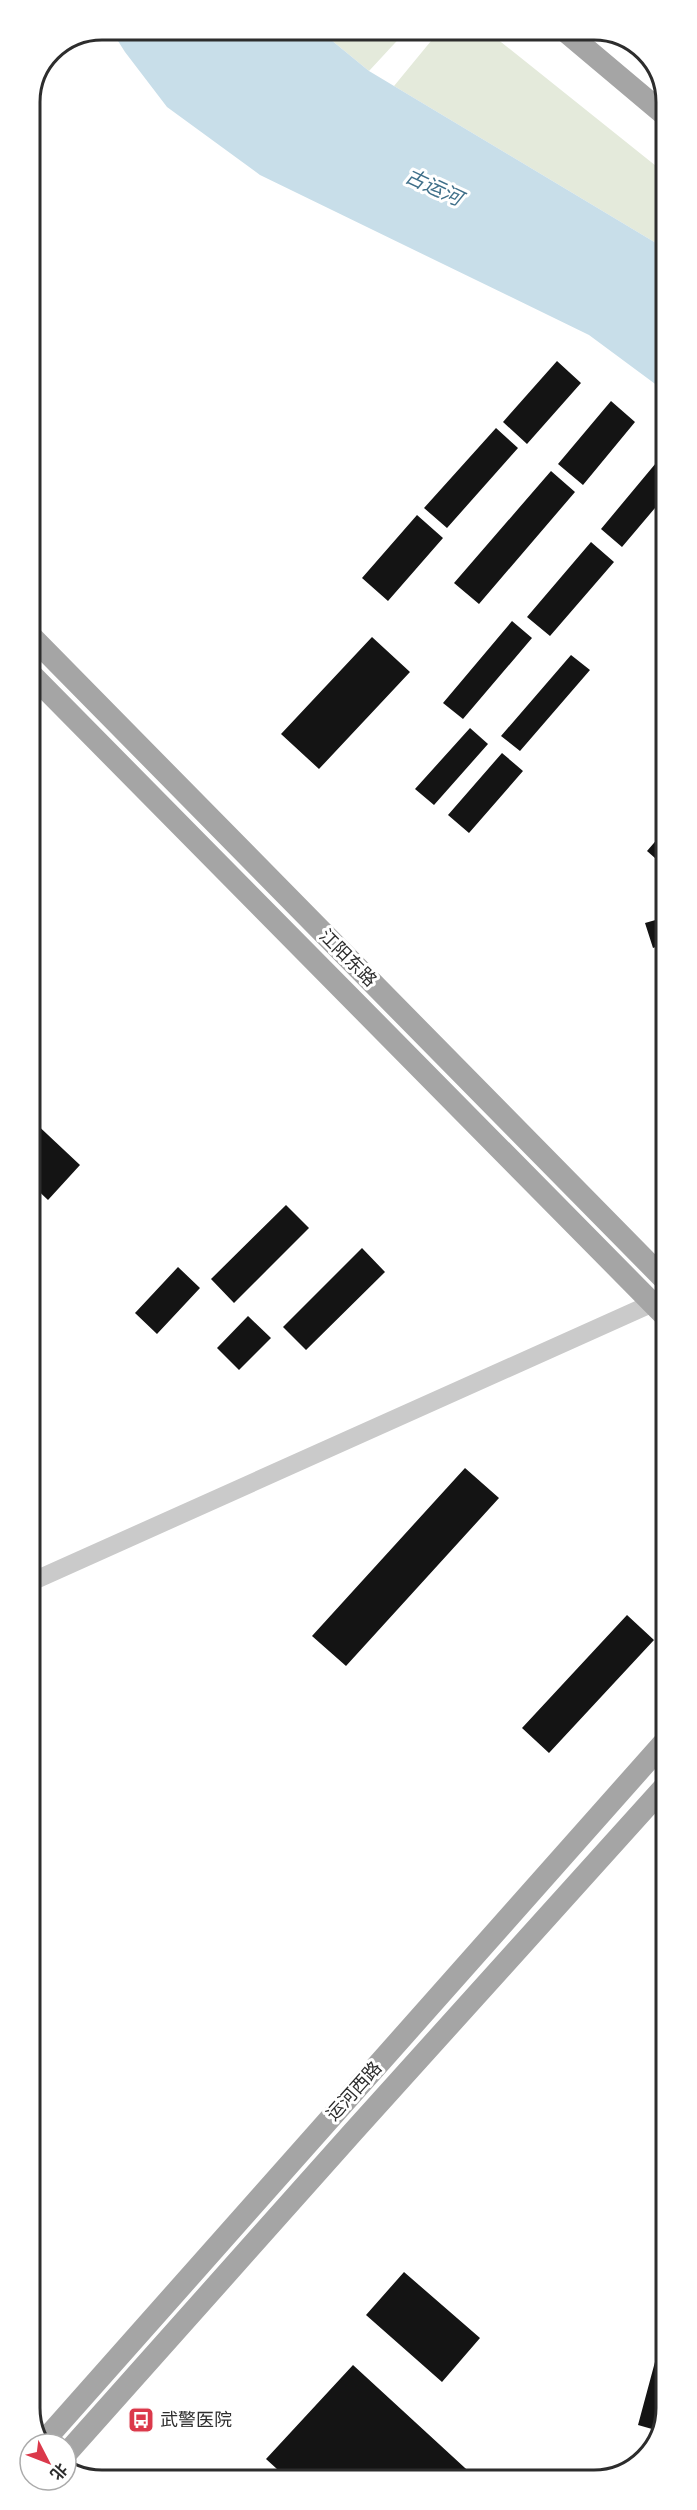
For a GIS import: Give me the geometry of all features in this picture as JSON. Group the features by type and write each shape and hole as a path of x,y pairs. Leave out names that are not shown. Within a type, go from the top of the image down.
{"main road":[{"path":"577,41 656,108"},
{"name":"江阳东路","path":"40,645 656,1271"},
{"name":"江阳东路","path":"40,683 656,1306"},
{"name":"运河西路","path":"52,2432 656,1751"},
{"name":"运河西路","path":"78,2441 656,1796"}],"street":[{"path":"40,1578 656,1312"}],"green space":[{"path":"332,40 397,41 369,71"},
{"path":"431,41 499,41 656,166 656,243 394,86"}],"water":[{"name":"古运河","path":"117,40 332,40 369,71 656,243 656,385 589,335 260,175 167,107"}],"building":[{"path":"557,361 581,383 527,444 503,422"},
{"path":"611,401 635,422 583,485 558,464"},
{"path":"496,428 518,448 447,528 424,508"},
{"path":"656,463 656,507 622,547 601,529"},
{"path":"551,471 575,492 479,604 454,583"},
{"path":"417,515 443,538 388,601 362,578"},
{"path":"591,542 614,562 550,636 527,617"},
{"path":"512,621 532,638 463,719 443,703"},
{"path":"372,637 410,672 319,769 281,734"},
{"path":"571,655 590,670 520,751 501,736"},
{"path":"470,728 488,744 434,805 415,789"},
{"path":"502,753 523,771 469,833 448,815"},
{"path":"656,841 656,859 647,851"},
{"path":"656,920 656,947 653,948 645,923"},
{"path":"40,1127 80,1165 48,1200 40,1192"},
{"path":"286,1205 309,1228 234,1303 211,1279"},
{"path":"362,1248 385,1272 306,1350 283,1327"},
{"path":"178,1267 200,1288 157,1334 135,1313"},
{"path":"248,1316 271,1338 239,1370 217,1348"},
{"path":"465,1468 499,1498 346,1666 312,1636"},
{"path":"627,1615 654,1640 549,1753 522,1728"},
{"path":"404,2272 480,2338 442,2382 366,2315"},
{"path":"656,2358 656,2416 653,2428 638,2425"},
{"path":"353,2365 467,2470 277,2469 266,2459"}],"place":[{"name":"武警医院","path":"141,2420"}]}
